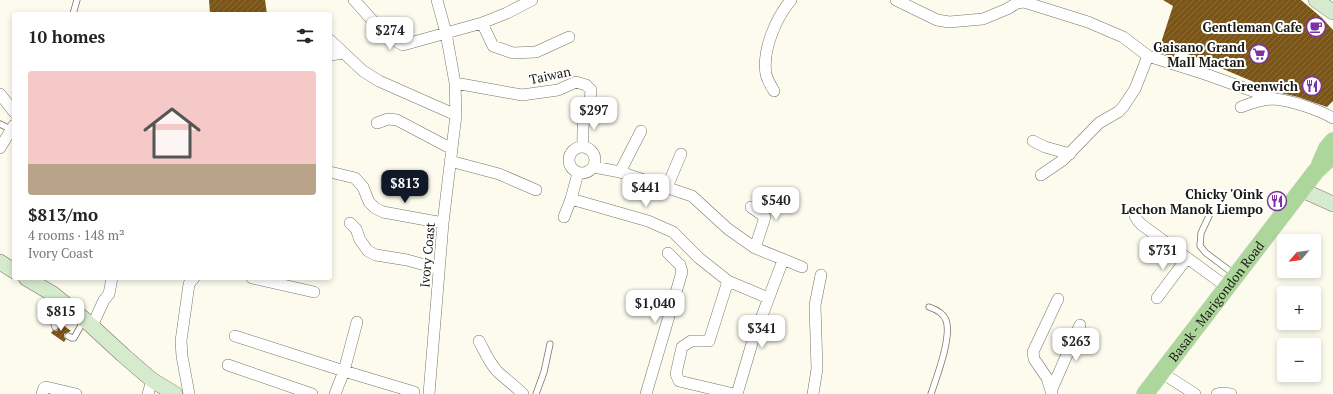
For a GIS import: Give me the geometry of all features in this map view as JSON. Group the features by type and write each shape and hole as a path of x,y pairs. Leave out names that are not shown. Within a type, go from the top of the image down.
{"main road":[{"name":"Basak - Marigondon Road","path":"1316,171 1327,148 1333,141"},
{"name":"Basak - Marigondon Road","path":"1145,394 1316,171 1333,155"}],"street":[{"path":"354,0 385,33 403,45 482,23 507,13 532,0"},
{"name":"Ivory Coast","path":"429,394 443,223 456,115 455,83 446,33 437,0"},
{"path":"774,91 766,74 766,54 784,9 791,0"},
{"path":"896,0 937,20 949,22 983,19 1017,3 1024,2 1088,22 1123,37 1148,56 1205,74 1275,99 1291,102 1333,118"},
{"path":"1316,0 1333,12"},
{"path":"482,23 492,46 512,53 536,52 569,37"},
{"path":"332,42 363,71 379,81 456,115"},
{"path":"332,55 344,53"},
{"path":"1041,175 1070,154 1099,123 1124,107 1135,89 1148,56"},
{"name":"Taiwan","path":"455,83 522,95 558,90 576,82 586,85 591,90 591,97 585,112 583,123 582,147"},
{"path":"0,94 12,109"},
{"path":"1241,106 1257,101 1275,99"},
{"path":"377,124 388,119 397,120 452,149"},
{"path":"0,148 12,130"},
{"path":"620,172 641,131"},
{"path":"1033,141 1045,147 1070,154"},
{"path":"578,147 587,148 593,154 595,162 594,166 587,173 578,173 571,168 568,160 571,152 578,147"},
{"path":"667,187 681,154"},
{"path":"450,161 499,174 536,190"},
{"path":"594,166 620,172 692,196 728,229 756,248 802,267"},
{"path":"332,172 355,178 363,187 369,202 384,212 443,223"},
{"path":"564,217 571,199 578,173"},
{"path":"1302,190 1333,204"},
{"path":"571,199 648,221 673,232 700,258 728,281 768,298"},
{"path":"751,207 765,217 756,248"},
{"path":"1136,216 1142,225 1187,258 1232,281"},
{"path":"350,223 356,229 360,240 368,251 376,255 408,260 439,269"},
{"path":"646,394 682,272 680,265 668,253"},
{"path":"1156,298 1187,258"},
{"path":"728,281 709,341 692,341 682,347 676,374 679,380 735,394 768,298 783,260"},
{"path":"0,262 12,270"},
{"path":"813,394 817,369 815,306 821,275"},
{"path":"29,280 53,294 88,322 123,355 150,387 175,394"},
{"path":"88,322 109,294 112,280"},
{"path":"189,394 182,356 181,341 189,284 192,280"},
{"path":"273,280 314,292"},
{"path":"1052,392 1047,378 1034,359 1033,352 1058,299"},
{"path":"336,394 344,371 357,322"},
{"path":"1052,392 1080,325"},
{"path":"235,336 414,392"},
{"path":"479,341 498,373 506,378 523,394"},
{"path":"228,365 312,394"},
{"path":"1162,373 1195,394"},
{"path":"42,394 44,388 46,387 76,394"},
{"path":"1217,394 1231,394"}],"lane":[{"path":"74,12 77,0"},
{"path":"0,124 12,128"},
{"path":"1209,216 1201,233 1200,246 1232,281"},
{"path":"55,327 54,324 62,302"},
{"path":"929,307 937,310 943,315 946,320 947,332 945,349 931,394"},
{"path":"68,336 74,338 88,322"},
{"path":"536,394 544,372 550,344"}],"building":[{"path":"209,0 265,0 267,12 210,12"},
{"name":"Gaisano Grand Mall Mactan","path":"1163,0 1301,0 1322,18 1333,30 1333,101 1327,107 1298,97 1277,92 1176,49 1174,57 1158,52 1173,6"},
{"path":"59,322 71,331 64,334 66,339 64,342 51,333 53,330 58,330"}],"place":[{"name":"Gentleman Cafe","path":"1316,27"},
{"name":"Gaisano Grand Mall Mactan","path":"1259,54"},
{"name":"Greenwich","path":"1312,86"},
{"name":"Chicky 'Oink Lechon Manok Liempo","path":"1277,201"}]}
